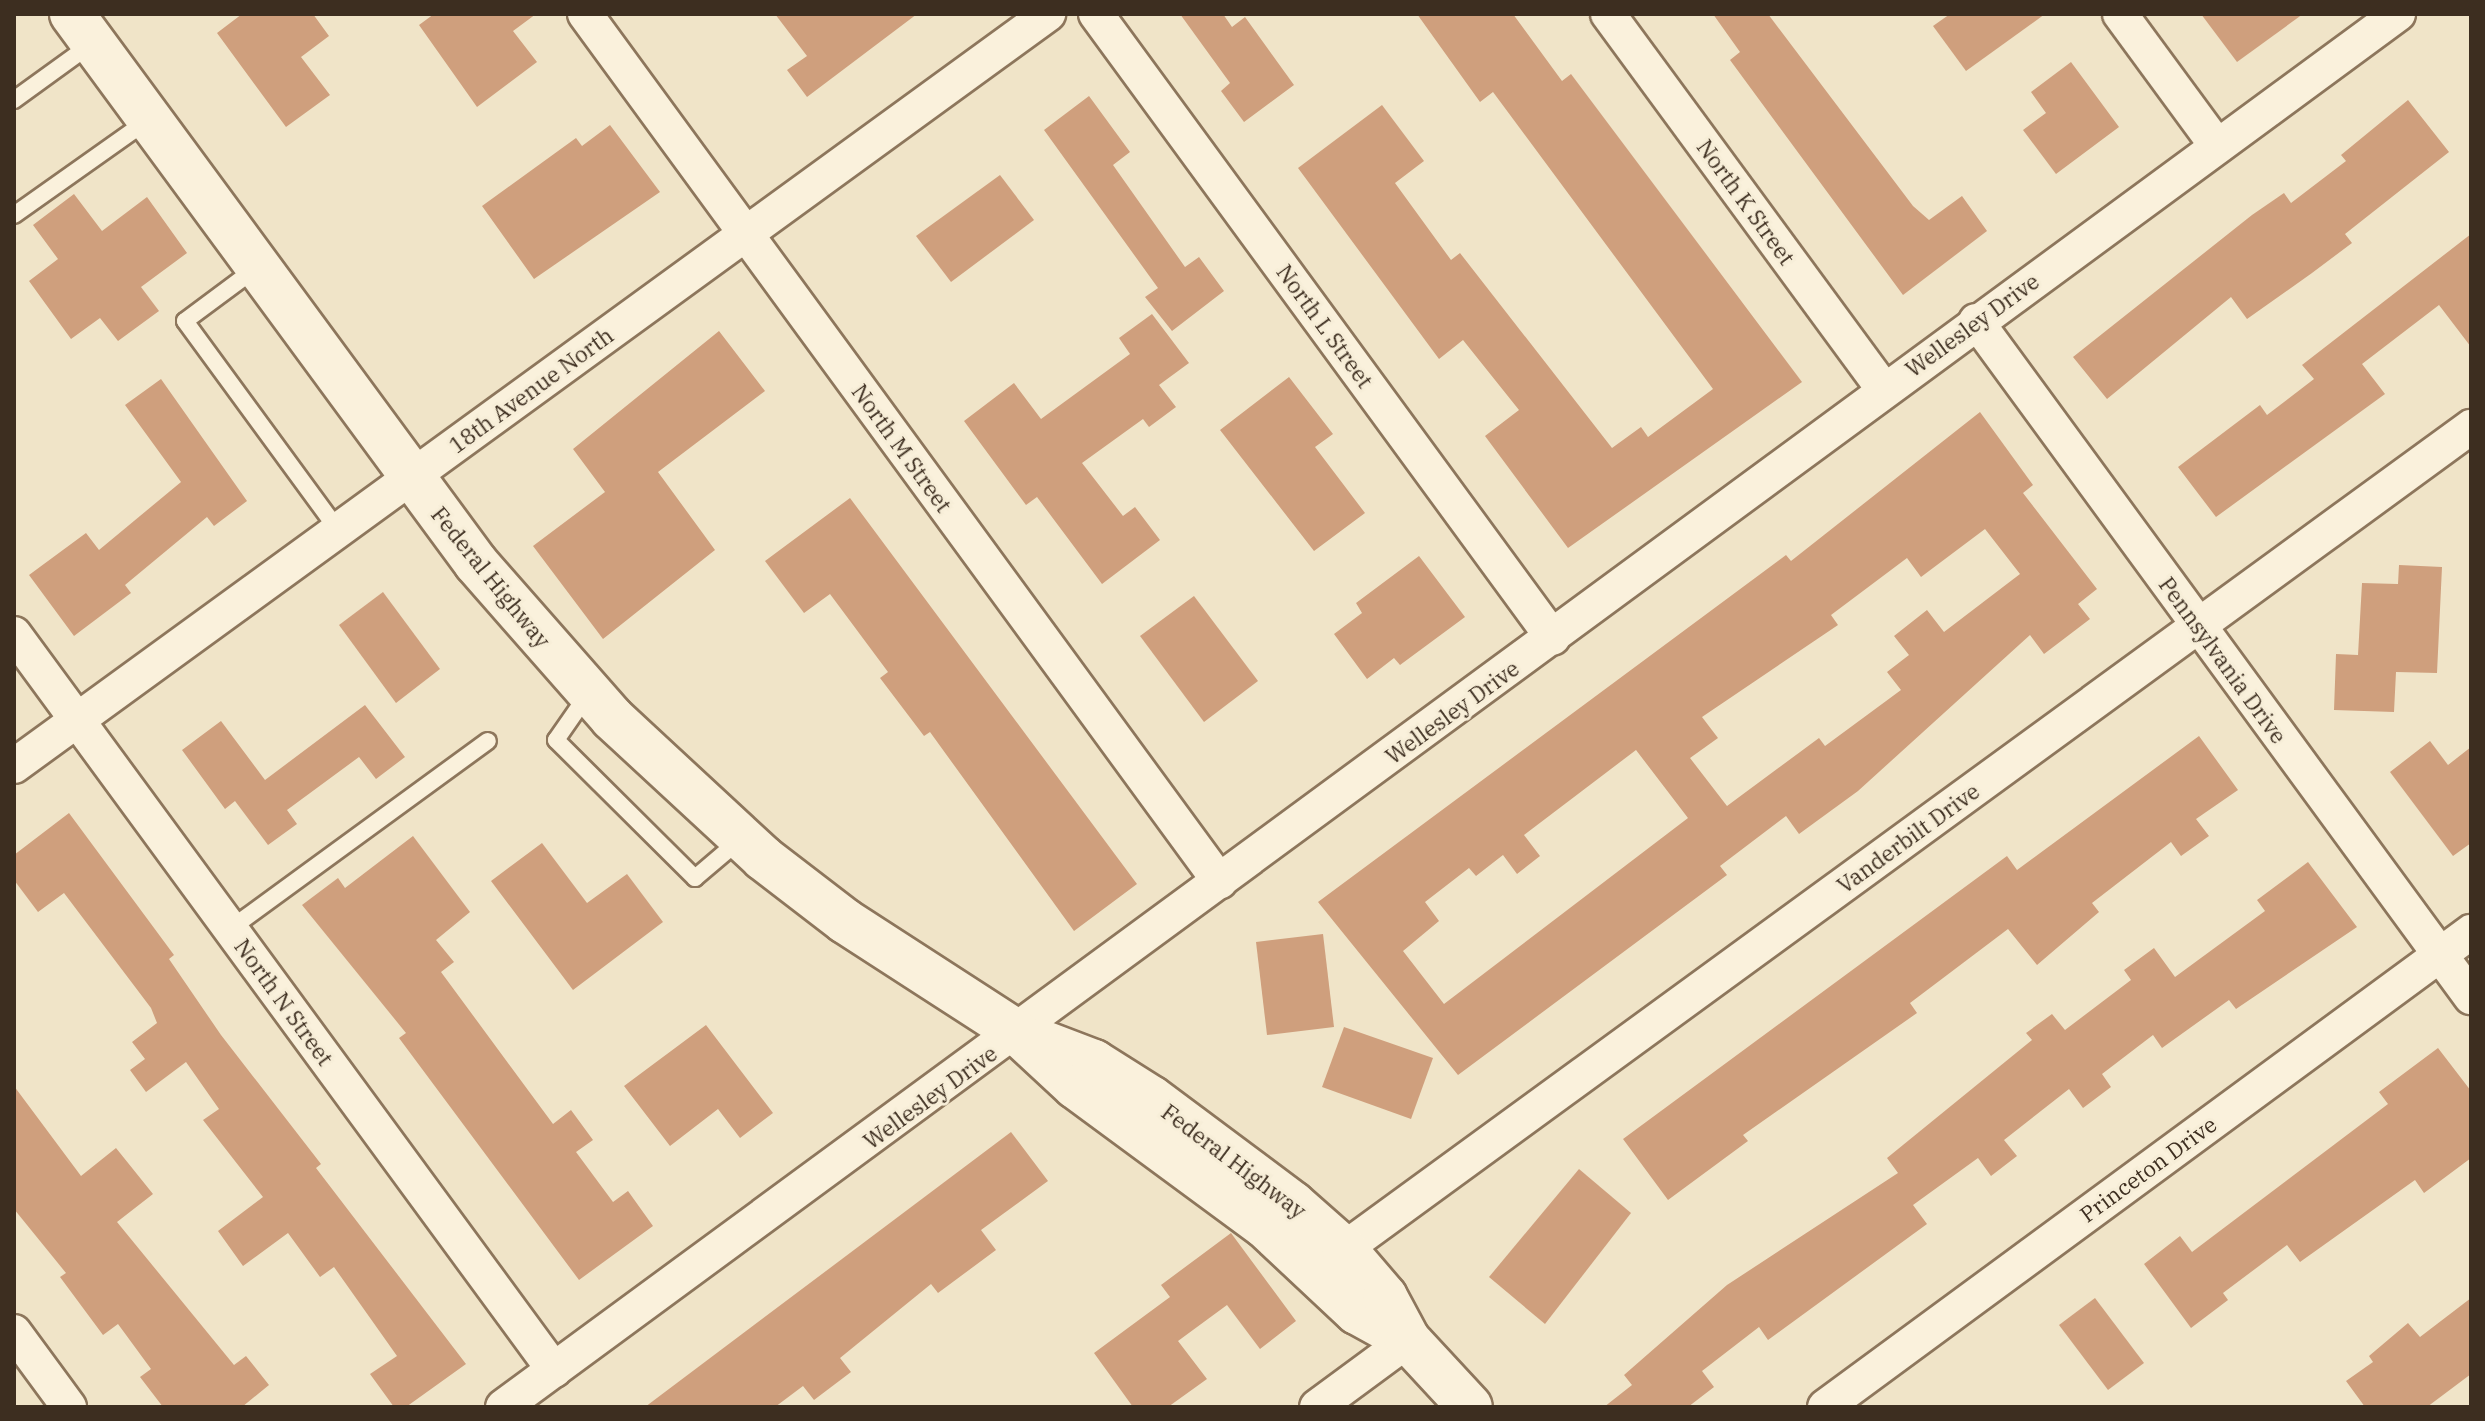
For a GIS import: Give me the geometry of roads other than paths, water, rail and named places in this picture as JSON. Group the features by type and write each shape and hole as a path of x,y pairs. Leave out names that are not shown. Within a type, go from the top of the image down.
{"main road":[{"name":"Federal Highway","path":"83,28 411,477 589,693 741,839 845,921 1018,1033 1075,1086 1265,1226 1357,1312 1408,1340"},
{"name":"Federal Highway","path":"1018,1033 1094,1062 1151,1098 1344,1249 1385,1297 1408,1340 1470,1407"}],"street":[{"name":"North M Street","path":"585,14 1220,882"},
{"name":"18th Avenue North","path":"14,766 1048,14"},
{"name":"North L Street","path":"1096,14 1553,638"},
{"name":"North K Street","path":"1608,14 1884,390"},
{"path":"2120,14 2217,146"},
{"name":"Wellesley Drive","path":"503,1407 1018,1033 1976,321 2398,14"},
{"name":"Pennsylvania Drive","path":"1976,321 2471,997"},
{"name":"Vanderbilt Drive","path":"1344,1249 2471,427"},
{"name":"North N Street","path":"14,634 554,1370"},
{"name":"Princeton Drive","path":"1825,1407 2471,932"},
{"path":"14,1332 69,1407"},
{"path":"1317,1407 1408,1340"}],"lane":[{"path":"14,100 83,28"},
{"path":"14,215 149,119"},
{"path":"257,267 185,321 338,530"},
{"path":"589,693 556,740 695,878 741,839"},
{"path":"230,929 488,741"}]}
